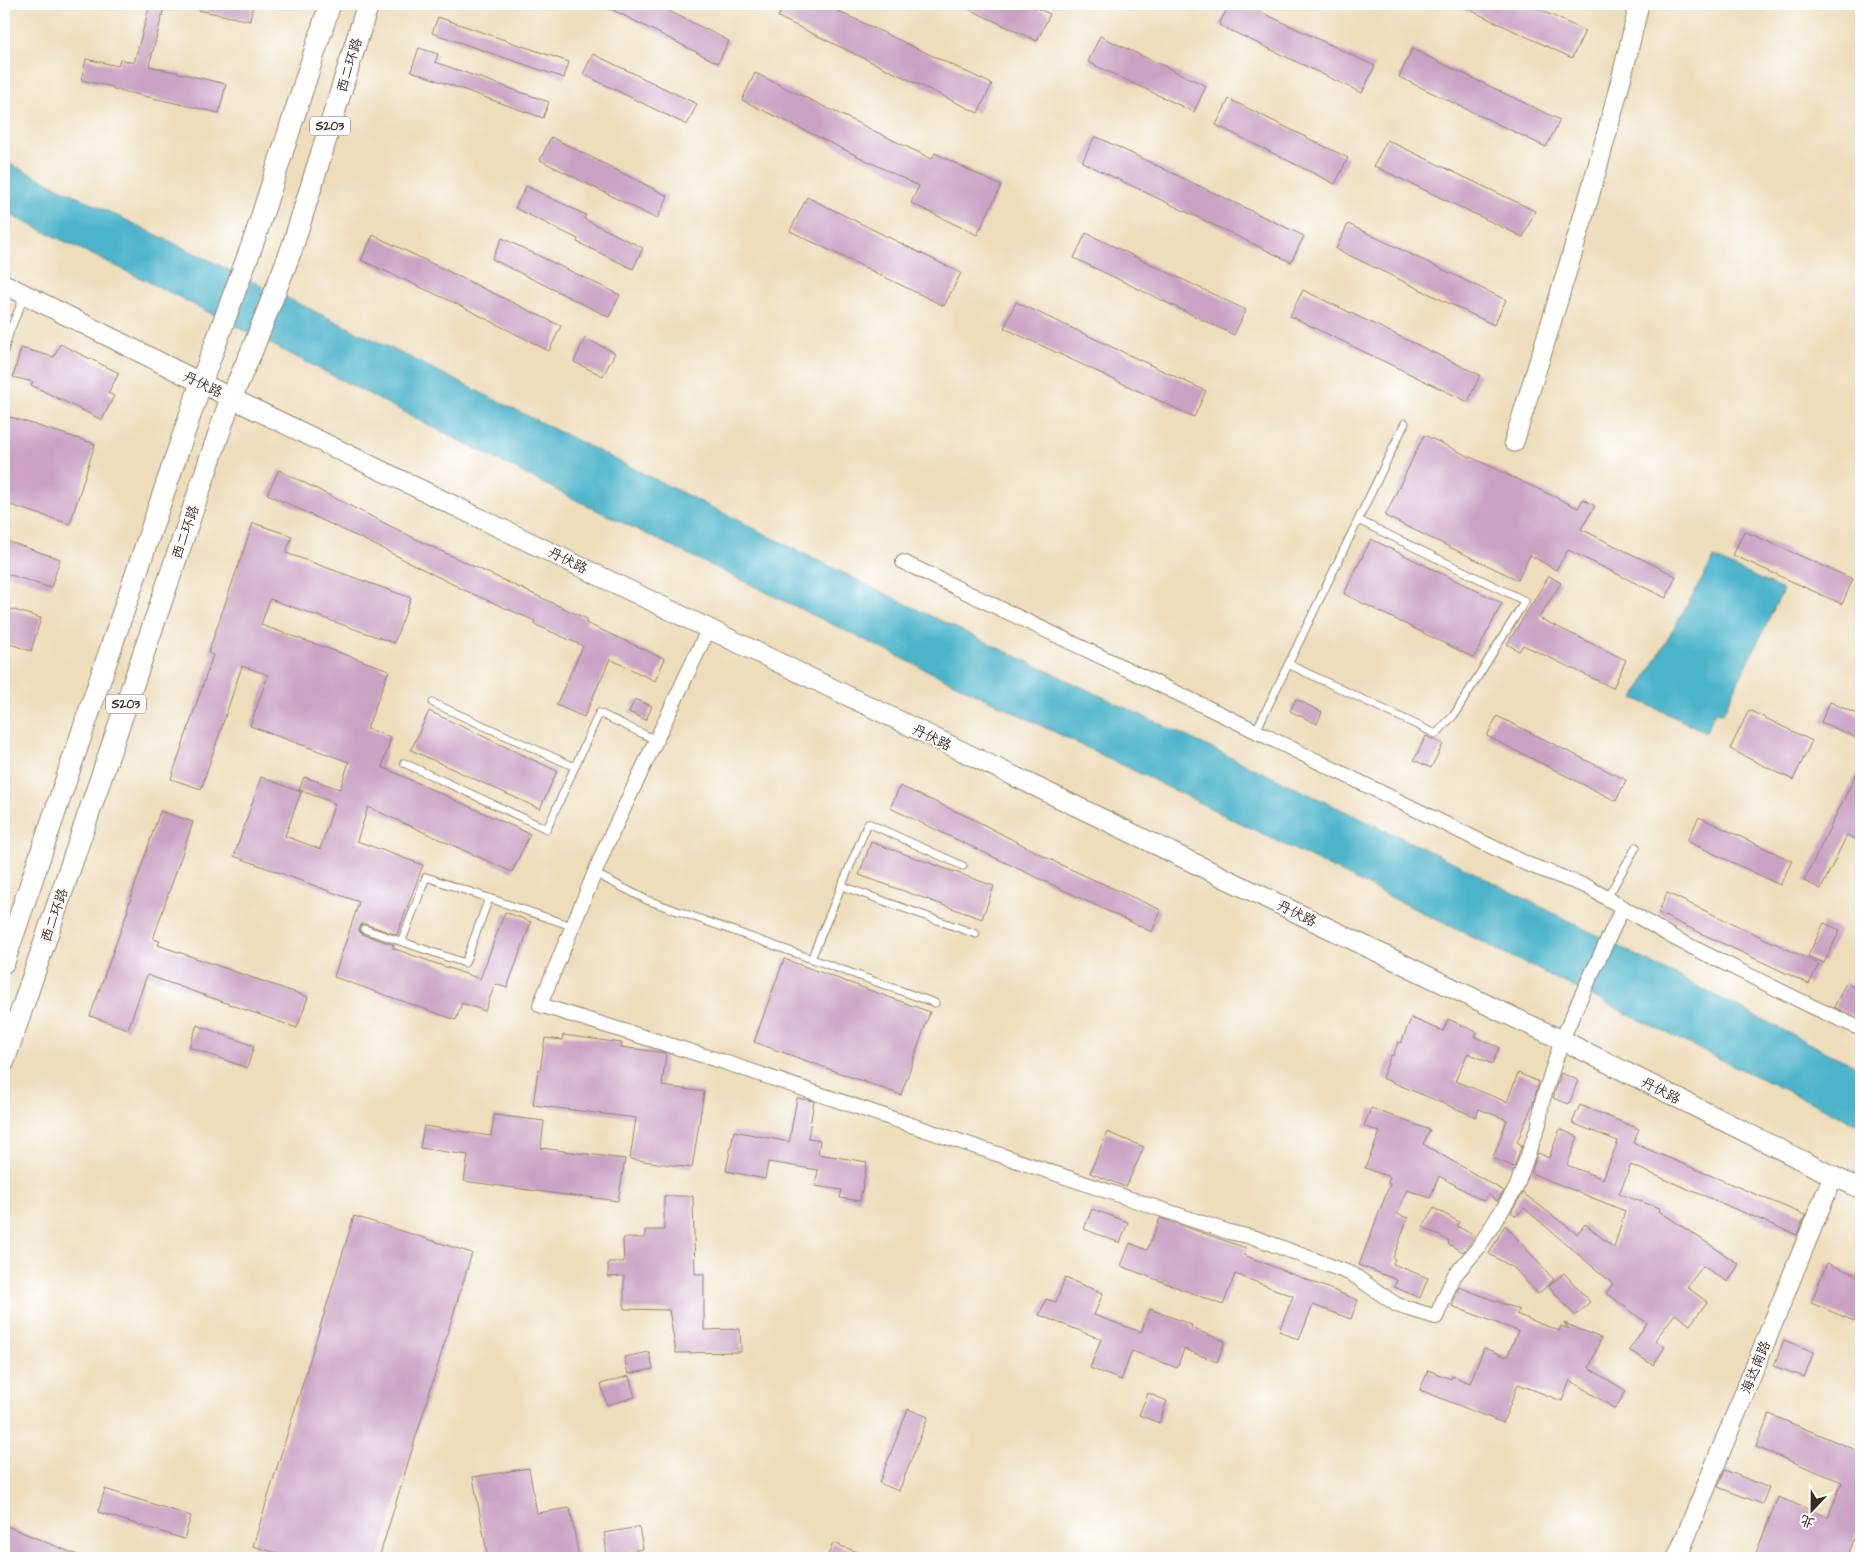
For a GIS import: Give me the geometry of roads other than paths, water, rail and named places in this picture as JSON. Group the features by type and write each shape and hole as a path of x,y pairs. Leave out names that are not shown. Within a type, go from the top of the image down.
{"main road":[{"name":"S203","path":"4,962 201,383 255,236 330,4"},
{"name":"西二环路","path":"4,1061 231,398 253,348 292,248 368,4"},
{"path":"1514,442 1588,204 1627,57 1638,4"},
{"name":"丹伏路","path":"4,284 231,398 1562,1040 1861,1189"},
{"name":"海达南路","path":"1677,1558 1833,1176"}],"street":[{"path":"903,562 1256,731 1527,864 1588,887 1674,938 1861,1029"},
{"path":"709,628 594,873 540,1005 721,1061 1229,1232 1256,1238 1352,1274 1397,1305 1436,1317 1454,1276 1478,1248 1516,1188 1539,1124 1542,1102 1562,1040 1623,907"}],"lane":[{"path":"4,350 10,330 26,295"},
{"path":"1256,731 1405,423"},
{"path":"1288,664 1436,734 1454,714 1525,601 1358,520"},
{"path":"433,703 575,767"},
{"path":"404,763 548,829 598,713 656,740"},
{"path":"811,959 868,823 963,866"},
{"path":"1607,898 1636,847"},
{"path":"594,873 647,900 935,1003"},
{"path":"402,941 426,876 572,926"},
{"path":"842,886 976,934"},
{"path":"364,929 465,962 489,898"}],"water":[{"path":"4,161 405,355 914,608 1459,865 1861,1068 1861,1126 1703,1051 1139,773 574,499 163,289 4,212"},
{"path":"1714,558 1783,590 1723,713 1715,712 1706,732 1634,698"}]}
